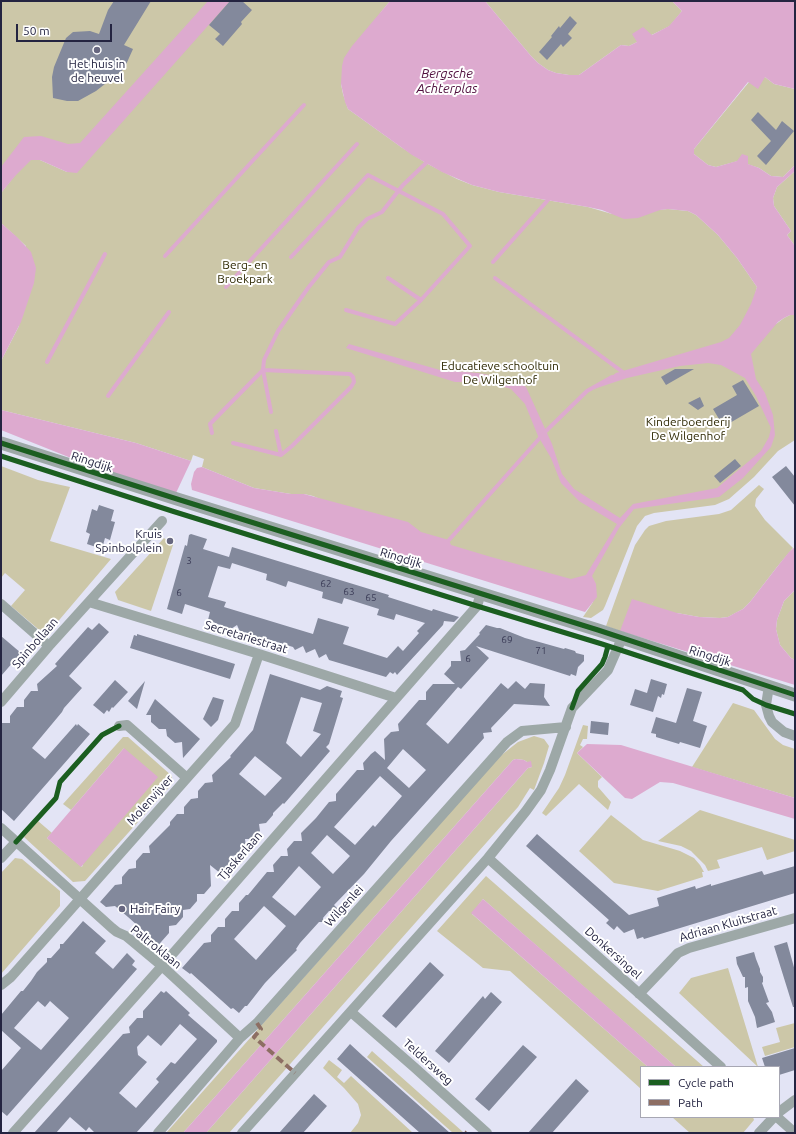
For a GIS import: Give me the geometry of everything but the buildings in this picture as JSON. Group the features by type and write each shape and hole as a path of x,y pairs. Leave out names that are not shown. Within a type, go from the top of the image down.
{"street":[{"name":"Ringdijk","path":"1,443 185,502 481,593 795,695"},
{"name":"Spinbollaan","path":"1,702 49,646 162,521"},
{"name":"Tjaskerlaan","path":"13,1133 162,966 477,606 481,593"},
{"name":"Secretariestraat","path":"89,602 396,698"},
{"path":"1,604 49,646"},
{"path":"242,1133 488,858 526,811 541,790 550,770 572,708 610,666 622,638"},
{"path":"187,778 235,724 259,654"},
{"path":"769,686 766,705 772,722 784,732 795,736"},
{"name":"Molenvijver","path":"1,985 10,977 187,778 127,725 119,726"},
{"name":"Wilgenlei","path":"158,1133 240,1038 257,1023 507,742 522,731 566,726"},
{"name":"Paltroklaan","path":"1,828 112,928 126,936 162,966 240,1038"},
{"path":"1,858 16,842"},
{"name":"Donkersingel","path":"488,858 720,1066"},
{"name":"Adriaan Kluitstraat","path":"639,994 678,953 689,948 795,918"},
{"name":"Teldersweg","path":"351,1012 487,1133"},
{"path":"780,1111 795,1100"},
{"path":"760,1133 773,1118"},
{"path":"778,1118 795,1133"}],"green space":[{"path":"1,1 219,1 74,166 32,150 1,186"},
{"name":"Berg- en Broekpark","path":"229,1 390,1 381,12 341,84 348,109 401,147 426,163 457,179 472,185 499,192 588,207 612,214 668,209 688,211 696,215 718,235 737,258 757,287 755,295 776,324 790,315 795,315 795,440 778,451 754,477 729,499 715,505 654,513 645,516 637,526 603,610 591,618 583,617 593,602 442,553 313,496 254,488 202,467 204,459 193,455 191,461 136,443 1,410 1,361 19,326 26,246 1,223 1,193 15,175 31,159 40,160 67,172"},
{"path":"485,1 672,1 682,11 670,26 629,46 621,45 579,75 569,75 548,70 538,63"},
{"path":"765,77 774,84 795,89 795,165 783,177 771,176 759,168 738,161 716,167 708,165 694,154 694,149 749,82"},
{"path":"795,171 795,246 787,235 791,231 774,206 773,198 777,187"},
{"path":"1,466 38,480 70,487 50,541 111,559 49,632 38,629 11,606 25,590 5,573 1,578"},
{"path":"759,485 764,489 756,499 755,506 765,520 793,548 743,609 728,617 720,618 699,617 677,613 620,631 606,626 635,545 649,526 666,521 719,514 731,510"},
{"path":"164,538 173,545 151,611 118,600 115,592"},
{"path":"795,590 795,660 791,658 780,645 776,629 777,620 784,601"},
{"path":"733,703 754,710 775,739 783,745 795,749 795,798 692,767"},
{"path":"583,725 588,726 587,739 583,739 580,745 583,747 577,753 602,777 598,781 598,787 611,802 608,810 579,784 546,816 542,813 559,788"},
{"path":"534,736 544,739 549,746 534,790 530,788 518,807 229,1133 206,1133 528,768 532,767 527,762 524,760 513,760 183,1133 166,1133 499,757 518,742"},
{"path":"123,737 128,737 172,776 172,784 85,881 73,882 24,837 38,821 52,833 47,838 82,867 124,748 71,810 63,804"},
{"path":"700,810 795,840 795,851 767,860 762,847 717,860 720,868 708,871 705,865 691,851 681,846 658,841"},
{"path":"611,815 643,840 680,851 694,858 704,872 702,872 703,877 658,891 614,883 579,851"},
{"path":"15,858 22,859 60,891 60,906 1,974 1,873"},
{"path":"486,876 703,1066 675,1066 483,899 472,914 647,1066 640,1066 640,1088 510,971 483,968 437,931"},
{"path":"728,968 758,1066 679,993 691,978"},
{"path":"795,1023 795,1047 765,1056 762,1047 780,1042 776,1028"},
{"path":"372,1051 463,1133 453,1133 367,1057"},
{"path":"329,1060 342,1070 337,1077 344,1083 351,1076 413,1133 350,1133 358,1123 361,1115 358,1104 323,1068"},
{"path":"673,1118 753,1118 754,1120 743,1133 690,1133"}],"water":[{"path":"208,1 230,1 77,173 67,172 40,160 31,160 1,193 1,167 24,137 41,136 68,144 80,143"},
{"name":"Bergsche Achterplas","path":"390,1 485,1 538,63 548,70 556,73 579,75 621,45 629,46 637,42 632,34 643,27 652,35 669,26 682,11 672,1 795,1 795,89 774,84 765,77 758,89 748,82 694,149 694,154 708,165 716,167 737,161 742,154 748,156 748,164 759,168 771,176 783,177 795,165 795,171 777,187 773,198 774,206 791,231 787,235 795,246 795,315 790,315 778,322 751,354 756,379 765,393 773,415 775,435 771,447 743,478 719,497 634,509 619,528 592,576 596,584 597,597 585,612 192,490 191,484 194,472 197,468 202,467 254,488 291,494 304,494 408,522 421,532 449,540 451,545 491,557 571,579 586,575 617,524 579,501 561,483 551,458 538,436 525,404 511,389 487,382 455,382 346,348 349,344 440,370 478,373 511,379 526,387 552,444 562,474 574,489 620,518 633,504 717,488 761,451 769,437 771,428 756,396 745,378 721,365 708,363 680,366 627,378 594,389 616,373 721,342 729,338 740,325 751,304 757,287 737,258 718,235 696,215 688,211 668,209 660,210 638,218 624,219 602,210 499,192 472,185 442,172 412,155 348,109 341,84 344,58 352,46"},
{"path":"1,223 31,252 36,268 34,283 21,322 1,361"},
{"path":"1,410 136,443 191,461 176,493 86,464 1,430"},
{"path":"795,547 795,590 784,601 777,620 776,629 780,645 791,658 795,660 795,685 620,631 632,599 677,613 699,617 728,617 743,609 750,602 789,552"},
{"path":"587,744 621,745 795,798 795,819 673,783 660,782 632,799 625,798 577,753"},
{"path":"124,748 158,777 81,867 47,838"},
{"path":"516,759 527,762 531,761 532,767 528,768 206,1133 183,1133 513,760"},
{"path":"483,899 675,1066 647,1066 471,913"}],"waterway":[{"path":"165,256 304,105"},
{"path":"226,287 357,144"},
{"path":"271,412 263,370 264,360 278,331 308,288 329,262 340,257 358,228 367,219 382,212 403,185 426,163"},
{"path":"291,257 368,175 443,214 470,246 421,300 388,278"},
{"path":"493,262 548,200"},
{"path":"47,362 105,254"},
{"path":"495,278 624,373"},
{"path":"346,310 395,324 421,300"},
{"path":"108,396 169,312"},
{"path":"212,433 210,424 263,370 350,374 353,377 354,382 351,387 292,446 281,455 233,443"},
{"path":"449,540 546,431 587,391 612,377"},
{"path":"276,431 281,455"}],"marked path":[{"path":"257,1023 261,1029 254,1037 295,1073"}],"cycle path":[{"path":"1,443 598,630 795,695"},
{"path":"1,456 172,511 602,644 743,690 753,699 766,705 795,714"},
{"path":"572,708 578,691 602,664 608,646"},
{"path":"16,842 56,798 60,782 102,735 119,726"}],"place":[{"name":"Het huis in de heuvel","path":"97,50"},
{"name":"Kruis Spinbolplein","path":"170,541"},
{"name":"Hair Fairy","path":"122,909"}],"park label":[{"name":"Educatieve schooltuin De Wilgenhof","path":"500,373"},
{"name":"Kinderboerderij De Wilgenhof","path":"688,429"}]}
